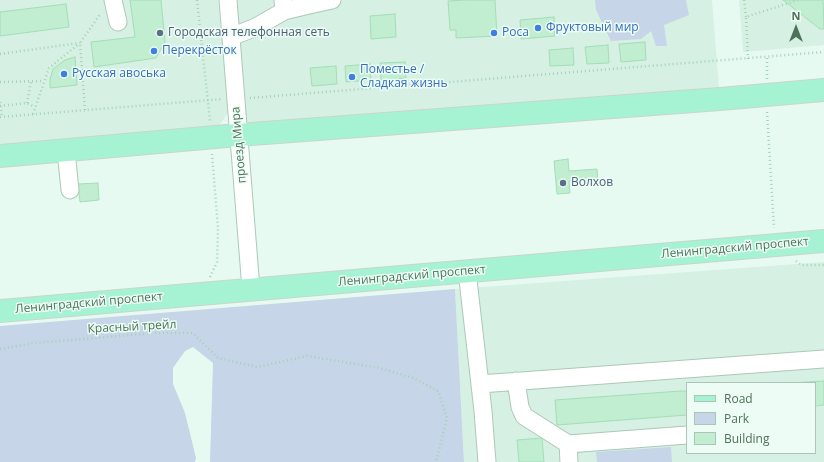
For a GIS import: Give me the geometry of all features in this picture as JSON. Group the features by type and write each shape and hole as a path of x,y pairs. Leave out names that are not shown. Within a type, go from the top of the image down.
{"main road":[{"path":"0,156 238,134 824,90"},
{"name":"Ленинградский проспект","path":"0,311 824,240"}],"street":[{"path":"113,0 118,22"},
{"name":"проезд Мира","path":"228,0 251,289"},
{"path":"231,37 256,27 283,6 332,0"},
{"path":"66,151 70,190"},
{"path":"467,271 487,462"},
{"path":"480,384 824,359"},
{"path":"516,381 520,407 524,416 568,444 686,435"},
{"path":"568,444 569,462"}],"path":[{"path":"197,0 208,100 218,228 217,262 201,294"},
{"path":"744,0 748,59"},
{"path":"746,17 798,0"},
{"path":"33,114 49,68 80,43 101,12"},
{"path":"80,43 85,110"},
{"path":"0,54 80,43"},
{"path":"0,102 1,117 824,52"},
{"path":"767,57 766,95 775,245 800,265 824,265"},
{"path":"27,103 31,81"},
{"path":"0,82 44,81"},
{"path":"0,106 27,103 35,108"},
{"name":"Красный трейл","path":"0,349 49,342 155,333 193,333 218,358 257,367 307,356 380,368 413,378 438,391 447,418 436,462"}],"shaded area":[{"path":"0,0 218,0 229,112 218,127 0,146"},
{"path":"228,0 712,0 720,99 238,135"},
{"path":"739,0 824,0 824,45 743,52"},
{"path":"824,262 824,462 464,462 455,289"}],"green space":[{"path":"595,0 686,0 689,15 664,25 667,46 656,46 651,31 641,39 611,41 596,10"},
{"path":"455,289 464,462 210,462 213,363 193,347 185,351 173,368 173,384 185,413 196,458 195,462 0,462 0,326"},
{"path":"671,447 672,462 597,462 596,452"}],"building":[{"path":"130,0 161,0 165,42 156,58 94,67 91,42 135,37"},
{"path":"495,0 497,36 456,38 456,30 450,30 448,1"},
{"path":"783,0 823,0 824,29 820,29"},
{"path":"66,4 69,27 0,36 0,12"},
{"path":"395,14 396,37 371,39 370,16"},
{"name":"Фруктовый мир","path":"554,17 555,36 521,39 520,20"},
{"path":"645,42 646,60 621,62 619,44"},
{"path":"608,45 609,63 587,64 585,47"},
{"path":"573,48 574,65 550,66 549,50"},
{"name":"Русская авоська","path":"75,57 77,85 50,88 50,79 53,69 65,60"},
{"path":"405,62 406,78 381,80 380,63"},
{"path":"370,64 371,80 346,82 345,66"},
{"path":"336,66 337,84 312,86 310,68"},
{"path":"568,159 569,171 597,169 598,182 587,183 587,180 569,181 570,193 557,194 554,161"},
{"path":"98,183 99,200 80,202 78,184"},
{"path":"824,381 824,405 816,406 816,382 807,382"},
{"path":"686,391 686,415 557,425 555,400"},
{"path":"542,438 544,462 519,462 517,440"}],"place":[{"name":"Фруктовый мир","path":"538,28"},
{"name":"Городская телефонная сеть","path":"160,33"},
{"name":"Роса","path":"494,33"},
{"name":"Перекрёсток","path":"154,51"},
{"name":"Русская авоська","path":"64,74"},
{"name":"Поместье / Сладкая жизнь","path":"352,77"},
{"name":"Волхов","path":"563,183"}]}
